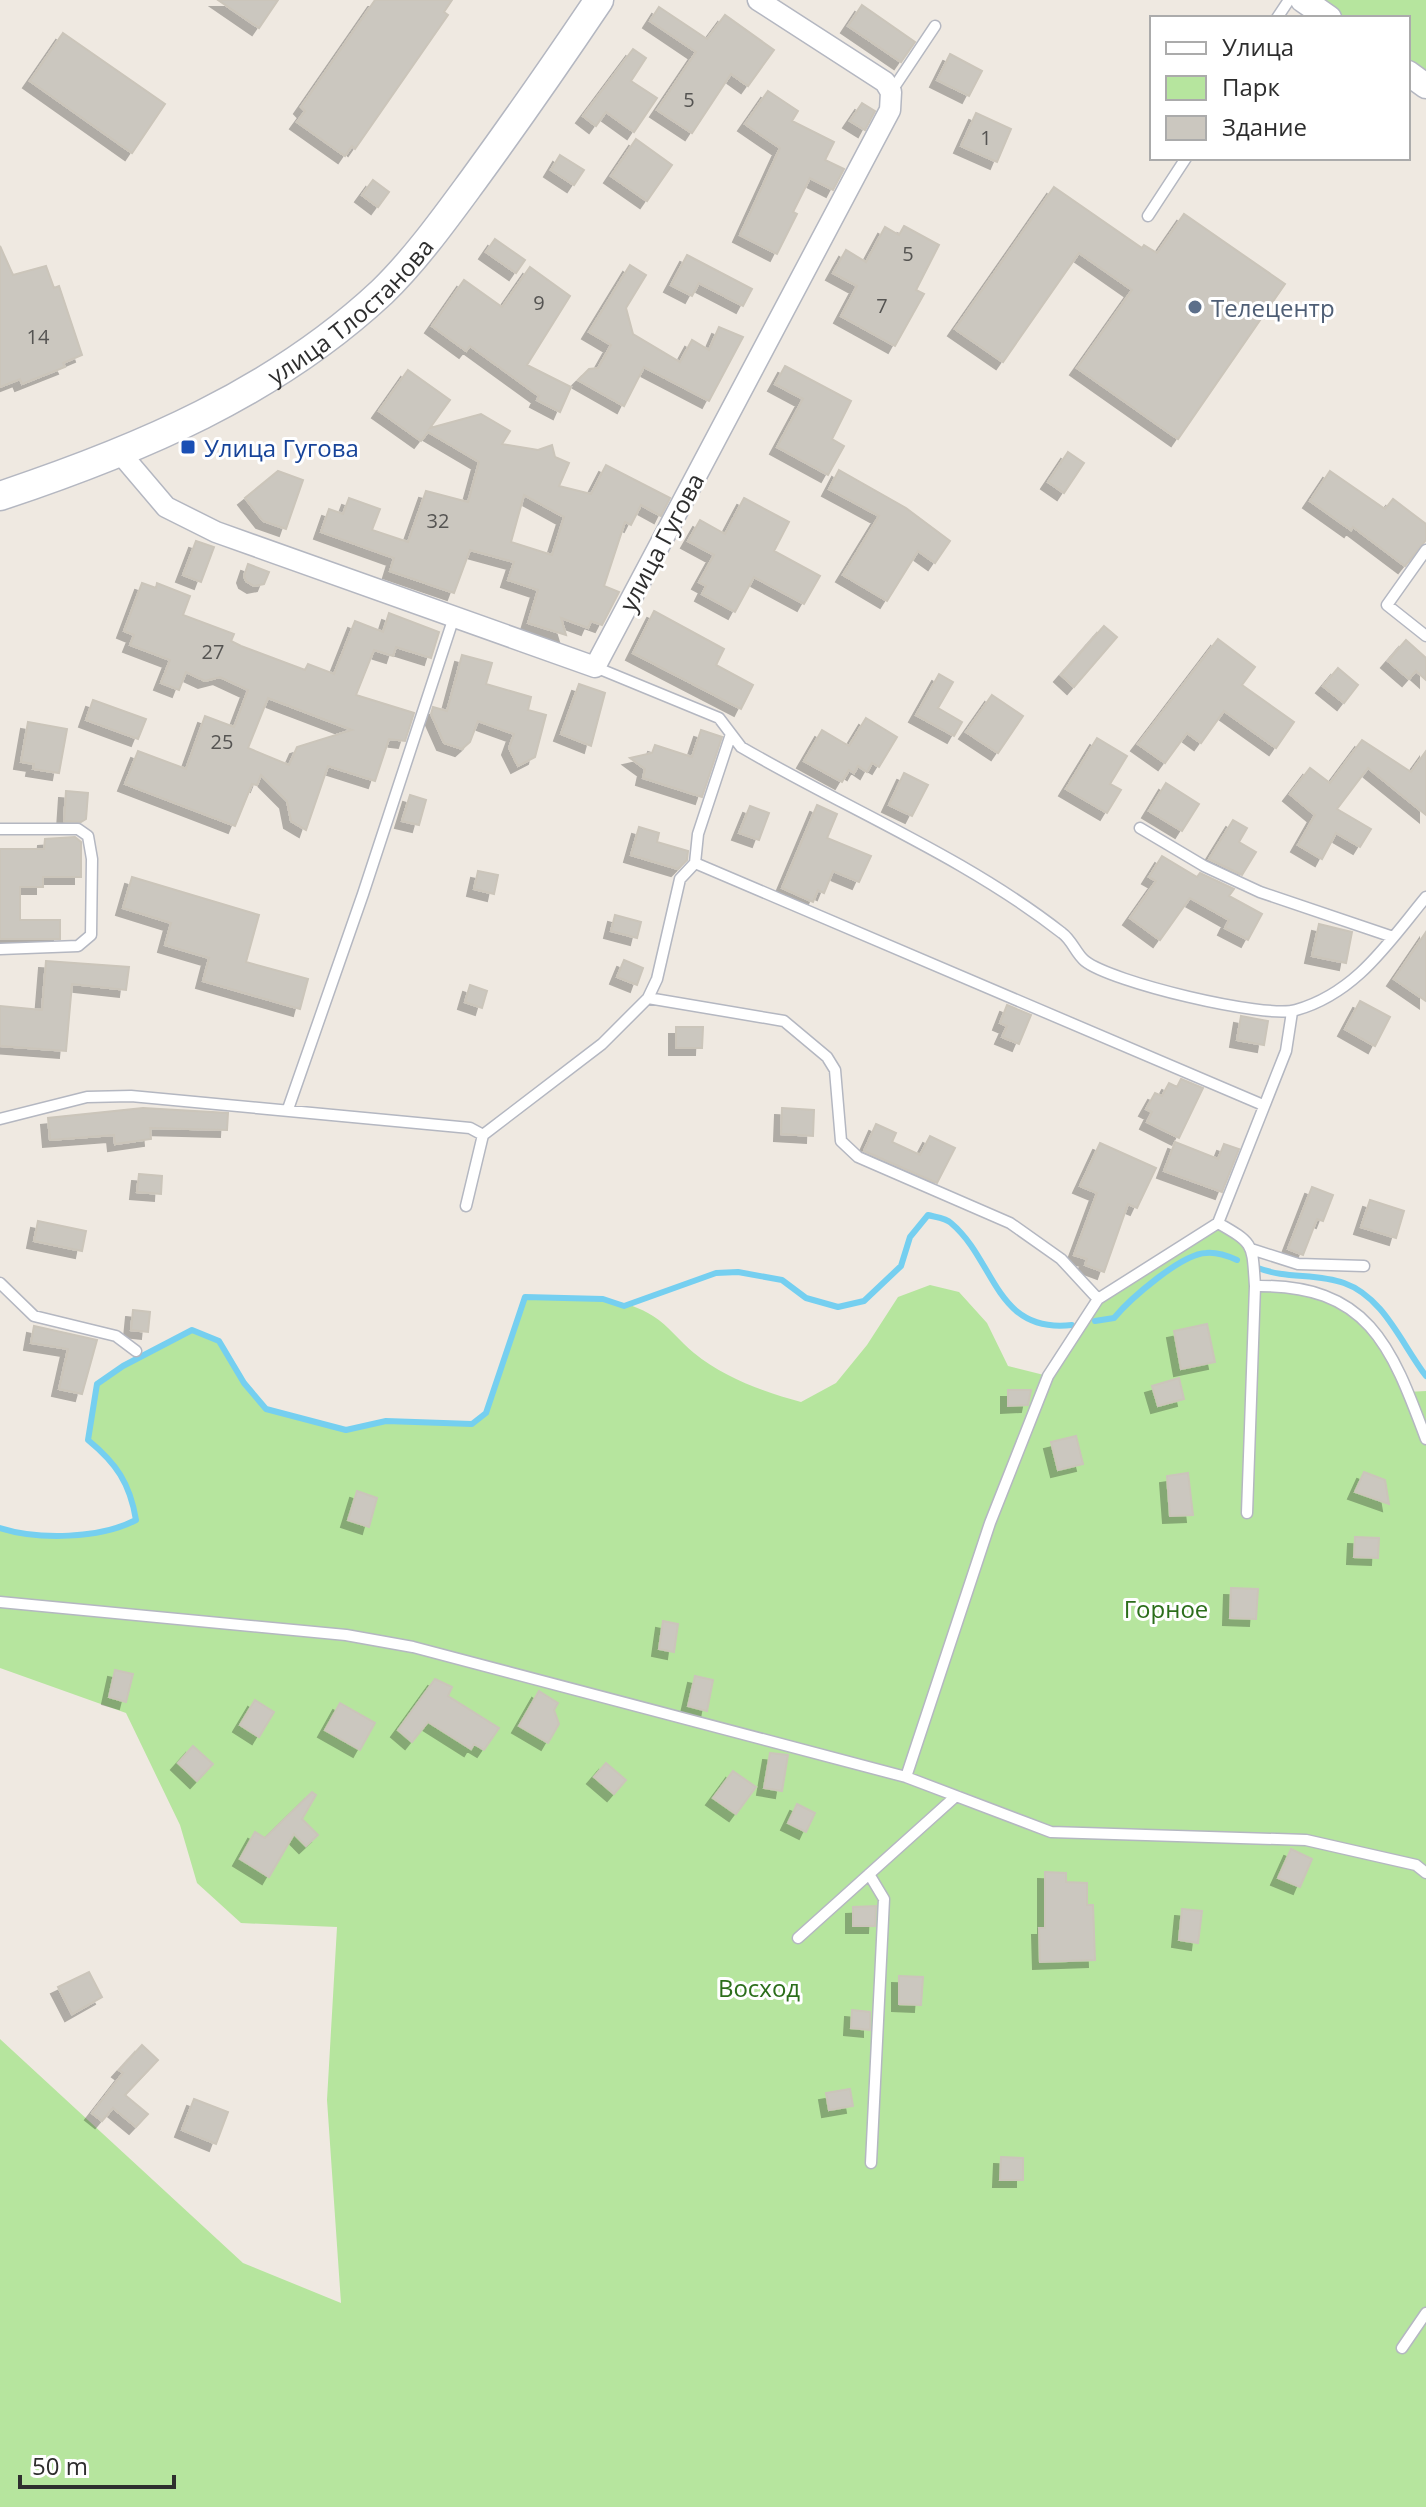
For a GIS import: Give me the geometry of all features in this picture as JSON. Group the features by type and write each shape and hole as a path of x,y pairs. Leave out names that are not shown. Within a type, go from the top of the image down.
{"main road":[{"name":"улица Тлостанова","path":"0,496 121,454 248,390 348,321 384,290 455,205 599,0"}],"street":[{"path":"758,0 885,82 891,92"},
{"path":"1303,0 1326,16"},
{"name":"улица Гугова","path":"595,667 884,123 890,110 891,92"},
{"path":"121,454 166,507 216,532 595,667"}],"lane":[{"path":"891,92 935,26"},
{"path":"1148,216 1185,160"},
{"path":"1426,550 1387,605 1426,636"},
{"path":"288,1109 454,617"},
{"path":"595,667 719,718 741,747 820,794 1004,892 1066,935 1085,962 1172,996 1292,1012 1340,992 1359,976 1426,897"},
{"path":"466,1206 483,1135 602,1044 648,998 657,979 680,879 695,863 698,834 731,734"},
{"path":"1140,828 1204,866 1260,892 1393,937"},
{"path":"0,829 78,829 88,836 92,859 91,935 78,946 0,949"},
{"path":"695,863 1263,1105"},
{"path":"648,998 784,1021 827,1057 835,1070 841,1141 858,1157 1010,1223 1061,1259 1098,1299"},
{"path":"906,1777 990,1523 1042,1391 1098,1299 1218,1223 1286,1051 1292,1012"},
{"path":"0,1119 87,1097 131,1096 470,1128 483,1135"},
{"path":"1218,1223 1247,1239 1255,1286 1247,1513"},
{"path":"1251,1249 1298,1264 1364,1266"},
{"path":"0,1283 34,1316 116,1336 136,1351"},
{"path":"1255,1286 1286,1286 1342,1300 1380,1337 1426,1439"},
{"path":"0,1602 346,1635 413,1647 906,1777 1051,1832 1306,1840 1416,1865 1426,1873"},
{"path":"798,1938 956,1796"},
{"path":"869,1874 884,1899 871,2163"},
{"path":"1402,2348 1426,2313"}],"green space":[{"path":"1303,0 1426,0 1426,86 1410,74 1410,16 1326,16"},
{"path":"1218,1223 1247,1239 1255,1286 1342,1300 1380,1337 1407,1392 1426,1391 1426,2507 0,2507 0,2039 243,2263 341,2303 327,2100 337,1927 241,1923 197,1883 180,1825 126,1713 0,1668 0,1528 69,1536 105,1531 136,1520 126,1484 106,1457 88,1440 97,1384 123,1365 191,1330 219,1341 244,1383 266,1409 346,1429 386,1421 472,1424 486,1413 525,1297 574,1297 607,1300 639,1309 658,1320 718,1370 759,1389 801,1402 836,1383 867,1345 898,1297 930,1285 959,1292 987,1323 1008,1366 1048,1376 1098,1299"}],"building":[{"path":"218,0 278,0 259,28"},
{"path":"375,0 452,0 444,12 448,15 355,149 352,146 345,156 297,122 305,111 301,107"},
{"path":"862,5 915,42 901,62 848,26"},
{"path":"659,7 707,39 725,15 774,50 748,86 731,74 692,133 657,110 696,52 650,21"},
{"path":"63,33 165,104 132,153 30,81"},
{"path":"633,49 646,58 631,81 657,98 634,132 606,112 596,126 583,116"},
{"path":"950,54 982,71 969,96 937,80"},
{"path":"768,91 798,111 792,121 834,142 825,160 844,169 833,190 810,178 793,212 797,214 777,254 740,235 780,148 745,124"},
{"path":"862,103 875,111 865,130 850,121"},
{"path":"976,113 1011,129 997,162 961,146"},
{"path":"636,139 672,165 647,201 611,176"},
{"path":"560,155 584,170 574,185 551,170"},
{"path":"373,180 389,192 378,207 362,195"},
{"name":"Телецентр","path":"1054,187 1142,248 1144,245 1157,253 1184,214 1285,284 1178,439 1077,368 1132,290 1079,253 1003,362 955,329"},
{"path":"904,226 939,245 916,290 924,294 895,346 841,316 857,286 833,273 846,250 866,262 885,227 899,235"},
{"path":"495,239 525,260 516,273 486,252"},
{"path":"0,246 13,275 46,266 54,288 59,286 82,355 63,363 65,367 22,384 20,379 0,387"},
{"path":"687,255 752,289 743,306 699,283 692,296 671,285"},
{"path":"630,265 646,275 626,308 633,334 680,362 692,340 709,350 719,327 743,337 709,401 644,367 624,406 578,380 589,369 598,368 611,345 589,332"},
{"path":"530,267 570,296 527,365 571,387 560,412 537,400 539,396 470,346 466,351 432,326 464,280 502,307"},
{"path":"785,366 851,401 832,439 844,446 828,475 777,447 803,399 775,384"},
{"path":"408,370 450,400 430,428 481,414 510,431 502,444 538,450 552,445 555,457 569,463 559,486 591,494 606,465 670,498 661,516 641,505 631,525 625,522 604,586 619,592 602,625 591,621 588,628 561,618 566,635 528,623 538,590 508,580 514,562 470,550 454,593 390,571 394,558 321,532 329,509 343,514 349,498 380,509 372,530 408,542 426,491 468,502 479,462 428,432 421,441 379,411","holes":["524,495 564,517 552,555 511,542"]},
{"path":"1068,452 1084,463 1064,493 1048,482"},
{"path":"839,470 906,508 950,541 935,563 918,551 887,601 843,575 879,516 829,489"},
{"path":"278,471 303,480 286,529 263,521 245,498"},
{"path":"1330,471 1385,509 1393,499 1426,524 1426,540 1405,566 1353,527 1351,530 1310,501"},
{"path":"744,498 789,522 774,551 820,576 804,604 754,577 735,612 702,594 706,586 699,582 714,555 688,541 700,520 725,534"},
{"path":"196,541 214,547 201,582 183,575"},
{"path":"248,564 269,572 264,584 254,586 246,581 244,576"},
{"path":"142,583 156,588 157,583 190,596 183,615 234,634 231,641 241,646 305,670 308,664 334,674 355,621 383,632 389,613 439,632 431,658 396,647 393,656 374,650 356,695 414,713 405,741 389,739 375,781 328,766 306,830 291,821 287,801 261,775 257,785 252,784 235,826 125,784 138,751 186,769 205,716 234,727 248,690 220,677 205,681 186,672 179,690 161,683 170,660 130,645 134,635 124,631","holes":["268,698 352,730 297,747 289,765 248,748"]},
{"path":"654,611 724,649 716,665 753,685 741,709 633,653"},
{"path":"1104,626 1117,637 1074,687 1061,675"},
{"path":"1218,639 1255,667 1242,685 1294,722 1276,748 1224,711 1201,743 1187,733 1165,763 1138,744"},
{"path":"1406,640 1426,658 1426,680 1416,671 1409,679 1388,661"},
{"path":"462,655 492,663 486,684 531,697 528,710 546,715 535,757 518,766 509,748 514,734 478,721 470,742 462,749 444,743 431,714 433,707 447,711"},
{"path":"1338,668 1358,685 1344,703 1323,686"},
{"path":"939,674 953,682 938,708 962,722 954,736 916,715"},
{"path":"579,684 605,693 591,746 561,734"},
{"path":"992,695 1023,716 998,753 966,732"},
{"path":"93,700 146,719 138,739 86,720"},
{"path":"866,718 897,737 879,767 872,763 867,772 858,766 854,773 849,770 842,782 804,761 822,730 849,746"},
{"path":"28,722 67,729 59,773 33,769 34,764 21,762"},
{"path":"701,730 722,737 702,797 643,778 645,769 630,758 652,753 655,745 692,757"},
{"path":"1097,738 1127,756 1110,784 1121,790 1107,813 1066,789"},
{"path":"1362,740 1411,772 1426,751 1426,815 1368,768 1337,809 1371,829 1360,847 1336,833 1322,859 1298,845 1315,815 1290,794 1310,768 1330,783"},
{"path":"904,773 928,785 912,816 889,805"},
{"path":"1166,783 1199,804 1182,831 1149,811"},
{"path":"66,791 88,793 86,819 81,822 64,821"},
{"path":"410,795 426,800 419,825 402,821"},
{"path":"817,805 837,814 827,838 871,856 859,882 833,871 824,893 818,890 813,902 782,888"},
{"path":"750,806 769,813 759,840 739,833"},
{"path":"1233,820 1247,828 1239,842 1256,852 1242,875 1209,859"},
{"path":"639,827 659,833 657,842 688,851 687,860 678,869 631,855"},
{"path":"75,837 81,842 81,877 43,877 43,887 20,887 20,920 60,920 60,939 0,939 0,849 44,849 45,839"},
{"path":"1162,856 1197,877 1200,873 1234,889 1229,896 1262,914 1248,940 1225,928 1229,920 1190,898 1160,940 1130,918 1156,881 1149,877"},
{"path":"478,871 498,875 494,894 474,889"},
{"path":"132,877 259,915 246,962 308,979 300,1009 203,981 209,958 165,945 171,923 123,908"},
{"path":"615,915 641,922 637,938 611,931"},
{"path":"1319,924 1352,932 1346,963 1312,956"},
{"path":"1426,932 1426,1001 1394,979"},
{"path":"624,960 643,968 637,985 617,977"},
{"path":"46,961 129,967 126,990 72,984 66,1051 0,1046 0,1006 42,1010"},
{"path":"470,985 487,991 482,1008 465,1002"},
{"path":"1360,1001 1390,1017 1375,1046 1345,1029"},
{"path":"1007,1005 1031,1015 1019,1044 1002,1037 1007,1026 1000,1023"},
{"path":"1241,1016 1268,1021 1264,1045 1237,1040"},
{"path":"676,1027 703,1027 702,1048 676,1048"},
{"path":"1181,1079 1203,1088 1179,1138 1147,1122 1152,1112 1146,1109 1155,1093 1162,1096 1169,1083 1177,1087"},
{"path":"143,1108 228,1113 227,1130 150,1128 151,1139 115,1144 114,1135 50,1140 48,1118"},
{"path":"782,1108 814,1110 813,1136 781,1134"},
{"path":"876,1124 896,1133 892,1142 920,1155 930,1136 955,1148 937,1183 864,1151"},
{"path":"1175,1142 1218,1159 1224,1144 1239,1149 1222,1192 1164,1171"},
{"path":"1100,1143 1156,1168 1137,1208 1128,1204 1104,1272 1085,1265 1087,1259 1074,1255 1097,1193 1080,1186"},
{"path":"139,1174 162,1176 161,1194 137,1192"},
{"path":"1312,1187 1333,1195 1323,1221 1317,1219 1303,1255 1288,1249"},
{"path":"1370,1200 1404,1211 1396,1238 1361,1227"},
{"path":"38,1221 86,1231 82,1251 34,1241"},
{"path":"133,1310 150,1312 148,1332 131,1330"},
{"path":"1207,1324 1215,1362 1181,1369 1174,1331"},
{"path":"34,1326 97,1340 82,1394 59,1389 68,1349 31,1343"},
{"path":"1179,1378 1184,1399 1158,1406 1152,1386"},
{"path":"1008,1390 1031,1390 1028,1405 1008,1406"},
{"path":"1076,1436 1083,1464 1058,1470 1051,1442"},
{"path":"1364,1472 1385,1480 1389,1504 1355,1492"},
{"path":"1188,1473 1193,1515 1170,1516 1167,1476"},
{"path":"357,1491 377,1498 369,1527 348,1520"},
{"path":"1355,1537 1379,1538 1378,1558 1354,1557"},
{"path":"1231,1588 1258,1589 1256,1619 1230,1618"},
{"path":"663,1621 678,1624 674,1652 659,1649"},
{"path":"115,1670 133,1674 126,1702 109,1697"},
{"path":"695,1676 713,1680 707,1711 688,1706"},
{"path":"435,1679 452,1687 448,1696 499,1728 484,1750 474,1744 471,1749 428,1722 412,1742 398,1730"},
{"path":"539,1691 558,1703 554,1710 559,1724 548,1743 519,1726"},
{"path":"255,1700 274,1712 259,1737 240,1725"},
{"path":"340,1703 375,1723 360,1750 325,1730"},
{"path":"193,1746 213,1764 197,1781 178,1763"},
{"path":"770,1753 788,1755 782,1791 764,1788"},
{"path":"606,1763 626,1780 614,1794 594,1777"},
{"path":"733,1771 756,1787 736,1814 713,1798"},
{"path":"312,1792 316,1795 302,1819 318,1835 306,1846 294,1834 269,1877 240,1859 255,1832 265,1838"},
{"path":"797,1804 815,1813 806,1832 788,1823"},
{"path":"1291,1849 1312,1859 1300,1887 1278,1878"},
{"path":"1045,1872 1066,1873 1066,1882 1087,1883 1087,1905 1093,1905 1095,1960 1040,1962 1039,1928 1045,1928"},
{"path":"876,1906 875,1926 853,1926 853,1907"},
{"path":"1182,1909 1202,1911 1198,1943 1179,1940"},
{"path":"89,1972 102,1997 72,2014 58,1987"},
{"path":"899,1976 923,1977 921,2005 899,2004"},
{"path":"852,2010 870,2012 870,2030 851,2028"},
{"path":"142,2045 158,2060 125,2095 148,2114 136,2127 113,2108 102,2121 92,2113 123,2073 119,2070"},
{"path":"850,2089 853,2106 829,2110 826,2093"},
{"path":"194,2099 228,2112 216,2144 182,2130"},
{"path":"1001,2157 1023,2158 1023,2180 1000,2180"}],"waterway":[{"path":"0,1528 69,1536 105,1531 136,1520 126,1484 106,1457 88,1440 97,1384 123,1366 192,1330 219,1341 244,1383 266,1409 346,1430 386,1421 472,1424 486,1413 525,1297 603,1299 624,1306 716,1273 738,1272 782,1280 806,1298 838,1307 864,1301 901,1266 910,1237 928,1215 949,1221 966,1239 1012,1307 1027,1318 1047,1325 1072,1325"},
{"path":"1095,1321 1114,1318 1170,1269 1196,1255 1214,1253 1237,1260"},
{"path":"1258,1268 1279,1274 1334,1280 1358,1290 1381,1310 1426,1376"}],"place":[{"name":"Телецентр","path":"1195,307"},
{"name":"Улица Гугова","path":"188,447"}],"park label":[{"name":"Горное","path":"1166,1608"},
{"name":"Восход","path":"759,1987"}]}
